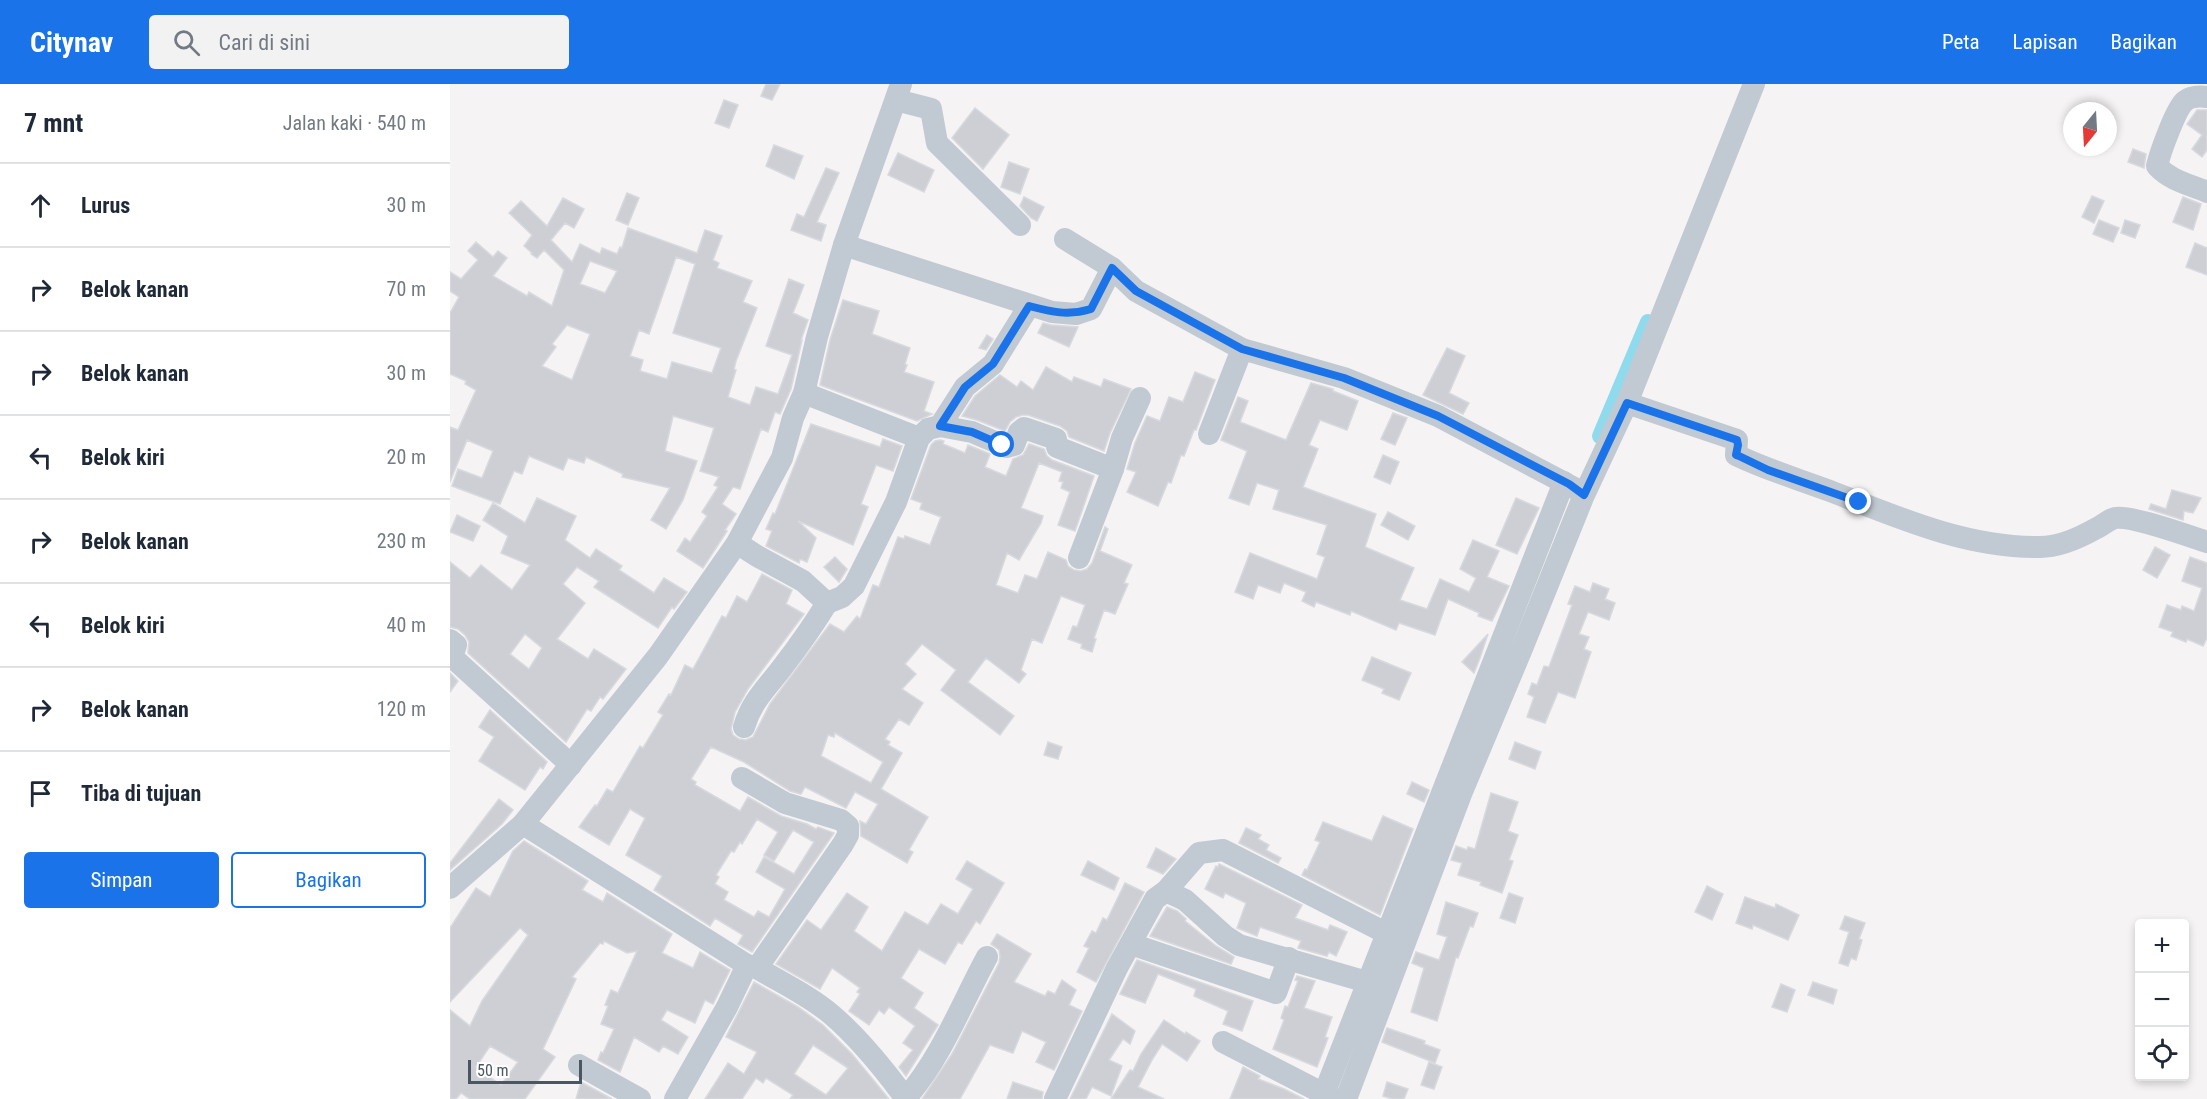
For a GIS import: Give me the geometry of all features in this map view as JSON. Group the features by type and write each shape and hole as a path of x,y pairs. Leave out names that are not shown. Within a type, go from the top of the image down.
{"street":[{"path":"1377,984 1386,933 1457,754 1574,488 1627,403 1754,84"},
{"path":"450,888 524,824 658,656 737,543 782,458 793,418 804,393 817,337 844,245 899,92 931,109 937,143 1020,225"},
{"path":"2207,97 2191,97 2182,102 2160,152 2157,166 2175,180 2207,192"},
{"path":"1065,239 1112,268 1136,291 1242,349 1344,378 1438,416 1574,488"},
{"path":"844,245 936,273 1029,306 1065,315 1091,309 1112,268"},
{"path":"940,426 965,387 993,364 1029,306"},
{"path":"1209,434 1242,349"},
{"path":"804,393 920,438"},
{"path":"1079,558 1113,469 1122,438 1140,398"},
{"path":"1627,403 1737,440 1736,455 1768,470 1916,524 1966,538 2007,545 2040,547 2058,545 2094,530 2110,520 2123,518 2178,531 2207,542"},
{"path":"744,727 754,702 808,634 827,603 842,597 854,586 897,502 920,438 928,429 940,426 972,432 1007,447 1014,445 1019,432 1024,428 1056,439 1057,447 1113,469"},
{"path":"1223,1042 1331,1098 1377,984 1521,651 1574,488"},
{"path":"737,543 803,581 827,603"},
{"path":"450,640 456,645 452,657 571,765"},
{"path":"675,1099 752,966 848,835 848,826 841,820 785,803 742,778"},
{"path":"524,824 752,966 817,1003 876,1059 906,1099 944,1045 964,999 987,957"},
{"path":"1055,1099 1117,968 1155,899 1167,891 1199,853 1223,850 1386,933"},
{"path":"1167,891 1185,900 1239,945 1377,984"},
{"path":"1131,944 1276,993 1289,958"},
{"path":"579,1065 640,1099"}],"building":[{"path":"766,84 780,84 772,100 761,96"},
{"path":"724,100 738,105 729,128 715,123"},
{"path":"975,108 1009,135 983,169 952,138"},
{"path":"2197,110 2207,110 2207,150 2202,157 2192,149 2202,135 2187,124"},
{"path":"774,145 803,156 794,179 766,166"},
{"path":"2133,149 2146,154 2144,168 2128,162"},
{"path":"898,153 934,170 924,192 888,175"},
{"path":"1009,162 1029,169 1020,194 1001,187"},
{"path":"826,168 839,173 817,222 826,225 821,241 791,230 797,214 804,217"},
{"path":"627,193 639,198 628,225 616,220"},
{"path":"2092,196 2104,201 2094,223 2082,217"},
{"path":"1024,197 1044,207 1037,221 1020,206"},
{"path":"2183,197 2201,204 2193,230 2173,222"},
{"path":"563,198 584,209 574,228 565,223 551,240 572,262 580,244 600,254 602,248 617,254 620,247 622,248 628,228 697,253 705,230 722,236 713,260 719,263 717,268 752,281 743,302 757,308 736,361 734,369 736,370 728,397 750,405 756,387 778,394 792,355 766,346 789,279 804,285 793,313 808,320 801,340 791,389 780,414 775,412 768,432 761,429 740,489 733,487 722,504 736,514 703,568 677,551 685,538 690,542 707,516 702,512 718,487 714,485 719,477 700,471 714,428 673,416 665,451 697,461 683,500 666,529 651,520 670,488 622,477 623,474 586,457 584,463 568,458 563,470 529,456 522,474 514,471 500,504 452,486 458,469 482,478 493,451 467,440 450,482 450,427 458,430 476,390 465,384 466,381 450,374 450,313 459,297 450,291 450,272 461,279 478,260 468,251 476,242 493,257 498,251 507,258 493,276 527,296 529,292 552,306 564,270 544,250 537,258 531,254 524,246 532,235 509,213 521,201 547,226","holes":["676,257 695,264 673,333 721,348 712,373 672,362 667,379 640,371 643,360 630,356 639,330 649,334","590,261 617,271 605,293 580,284","567,325 590,334 572,380 542,366 556,347 552,344"]},
{"path":"2099,220 2119,228 2113,242 2093,234"},
{"path":"2125,220 2140,225 2135,238 2121,233"},
{"path":"2195,243 2207,248 2207,275 2186,267"},
{"path":"843,300 879,311 872,334 910,348 904,372 934,382 924,411 932,414 917,421 820,385 830,340"},
{"path":"1043,323 1078,327 1069,347 1038,333"},
{"path":"987,335 993,339 986,350 979,348"},
{"path":"1447,348 1465,356 1449,393 1469,403 1463,414 1423,395"},
{"path":"1046,367 1072,382 1074,377 1101,387 1104,379 1131,389 1104,451 1069,437 1067,431 1060,426 1028,415 1016,417 1005,431 962,416 975,396 1000,375 1017,387 1021,381 1033,390"},
{"path":"1195,372 1215,380 1196,430 1194,430 1184,456 1181,455 1171,483 1168,482 1158,506 1127,492 1136,472 1127,469 1147,416 1160,421 1169,397 1183,402"},
{"path":"1311,383 1333,389 1333,391 1358,401 1347,430 1320,420 1309,445 1318,449 1303,487 1376,514 1365,547 1414,568 1400,600 1427,609 1440,579 1469,592 1476,578 1460,569 1473,540 1499,551 1487,577 1509,586 1492,621 1448,599 1435,635 1399,623 1396,630 1351,611 1350,615 1316,602 1314,607 1302,601 1306,592 1284,583 1280,593 1258,585 1253,599 1235,592 1250,553 1317,579 1325,557 1317,554 1327,525 1273,509 1279,490 1257,483 1249,505 1229,498 1247,451 1221,440 1238,397 1248,401 1240,422 1286,440"},
{"path":"1393,413 1407,418 1395,445 1381,439"},
{"path":"811,424 880,447 883,439 902,446 893,471 876,465 861,504 868,507 853,545 798,521 816,538 807,562 800,559 799,563 766,546 772,531 766,529 773,513 775,514"},
{"path":"935,441 944,441 943,444 965,453 968,445 990,454 985,467 1006,476 1013,459 1023,455 1029,444 1044,449 1052,460 1094,476 1075,531 1058,525 1070,492 1061,488 1063,482 1059,481 1062,472 1039,463 1021,508 1043,516 1041,523 1019,560 1007,553 996,585 1018,593 1025,575 1037,579 1048,552 1066,560 1068,566 1074,570 1087,569 1092,563 1105,527 1108,529 1100,551 1132,565 1124,583 1128,584 1115,614 1104,610 1094,638 1096,639 1092,652 1081,648 1082,644 1068,639 1073,626 1077,627 1085,605 1061,596 1042,643 1032,639 1021,670 1026,674 1019,683 986,658 968,682 1014,716 1000,735 941,690 956,670 922,644 905,664 916,674 902,689 923,703 909,725 899,719 885,739 890,742 888,745 902,753 881,789 928,817 909,850 913,852 907,863 861,836 860,821 866,824 878,804 855,792 846,808 805,787 801,794 790,791 744,762 711,747 691,779 696,782 695,785 740,811 748,797 781,816 834,833 752,952 738,944 743,935 715,918 710,926 654,890 662,876 626,855 645,818 630,809 609,845 579,827 595,805 597,806 607,789 613,792 640,746 643,748 663,715 658,712 669,694 671,695 685,665 693,669 722,616 726,618 737,596 747,602 762,574 792,590 786,604 804,614 748,689 735,712 731,729 733,735 746,740 753,737 770,704 830,624 844,632 857,616 860,619 873,585 879,587 898,537 904,539 905,536 930,545 941,517 920,509 922,503 911,499 931,445","holes":["835,733 883,762 871,783 821,756 828,735 834,737","757,819 778,832 764,855 774,861 793,830 814,842 794,874 764,857 756,872 785,889 769,917 758,911 754,917 724,900 728,892 715,884 719,877 716,875 731,851 734,852 740,842 742,844"]},
{"path":"1383,455 1399,462 1390,484 1374,477"},
{"path":"2172,490 2201,498 2193,513 2184,511 2183,520 2149,509 2151,504 2166,509"},
{"path":"537,498 576,516 565,540 590,558 596,549 622,566 619,570 654,593 664,578 687,592 674,609 672,607 658,628 594,587 599,581 577,567 563,584 585,603 557,639 588,659 594,649 626,669 603,699 600,697 591,711 587,709 566,742 468,653 469,642 465,635 458,629 450,627 450,562 470,578 481,565 512,590 530,565 501,553 508,536 483,520 493,503 525,523","holes":["525,634 542,648 529,669 510,654"]},
{"path":"1516,498 1539,508 1517,554 1496,545"},
{"path":"1388,512 1415,526 1408,540 1381,525"},
{"path":"457,515 480,526 473,541 450,532"},
{"path":"2155,547 2170,555 2157,578 2143,570"},
{"path":"835,557 847,569 839,582 824,567"},
{"path":"2190,557 2207,563 2207,638 2203,646 2187,639 2186,642 2171,636 2173,632 2159,627 2167,605 2181,610 2182,606 2194,611 2202,588 2182,581"},
{"path":"1593,583 1609,589 1605,599 1615,603 1609,620 1588,612 1579,634 1589,637 1584,649 1591,652 1575,698 1558,692 1545,723 1527,717 1534,697 1528,694 1532,683 1537,685 1544,666 1549,667 1572,605 1568,604 1575,586 1590,592"},
{"path":"1488,634 1480,658 1474,673 1462,662"},
{"path":"1372,657 1411,673 1399,700 1382,693 1384,689 1362,680"},
{"path":"450,673 458,681 450,692"},
{"path":"490,710 547,762 543,769 540,767 525,790 479,761 494,737 479,727"},
{"path":"1048,742 1062,747 1058,759 1044,755"},
{"path":"1515,742 1541,752 1535,769 1509,759"},
{"path":"1412,782 1429,790 1424,802 1407,794"},
{"path":"1491,793 1518,802 1508,831 1518,835 1509,860 1513,861 1502,893 1480,885 1481,882 1458,875 1462,863 1451,860 1456,846 1467,850 1468,847 1475,849"},
{"path":"499,799 513,810 502,824 450,870 450,863"},
{"path":"1383,816 1413,829 1380,915 1302,875 1305,869 1307,870 1320,842 1315,840 1323,822 1372,841"},
{"path":"1246,828 1261,835 1258,839 1269,845 1266,850 1281,858 1278,863 1239,843"},
{"path":"524,841 588,881 582,890 603,902 607,893 672,934 662,953 693,968 700,952 730,970 713,1004 705,1000 695,1023 667,1010 661,1020 688,1037 678,1054 663,1046 659,1052 634,1037 620,1072 598,1060 614,1029 601,1024 608,1006 605,1005 611,990 618,993 637,951 627,953 604,941 572,977 576,979 543,1049 555,1057 525,1099 470,1099 461,1093 456,1099 450,1099 450,1010 470,1026 482,1001 528,935 520,928 450,1002 450,928 476,888 490,897 513,851","holes":["490,1046 518,1062 501,1085 476,1067"]},
{"path":"1156,848 1176,859 1163,874 1147,867"},
{"path":"967,861 1004,883 980,924 976,921 962,944 958,942 945,964 919,949 901,978 923,993 914,1008 938,1025 906,1076 899,1067 913,1050 903,1043 915,1026 889,1007 884,1014 879,1010 869,1025 849,1011 860,994 857,992 860,988 832,968 820,989 776,964 807,920 821,930 847,893 868,907 854,931 882,951 905,912 928,925 941,904 958,914 973,889 956,879"},
{"path":"1088,861 1119,878 1114,890 1081,875"},
{"path":"1219,864 1302,905 1295,918 1328,930 1330,925 1347,932 1336,956 1329,952 1327,956 1298,948 1301,941 1260,927 1257,936 1237,928 1246,903 1225,893 1223,898 1205,889"},
{"path":"1125,883 1144,892 1096,982 1077,972 1089,948 1084,946 1092,931 1096,933 1103,918 1107,920"},
{"path":"1707,886 1723,894 1712,920 1695,912"},
{"path":"1509,893 1523,898 1515,923 1500,918"},
{"path":"1745,897 1775,908 1776,904 1799,915 1788,940 1753,925 1752,929 1736,923"},
{"path":"1446,902 1478,913 1473,927 1470,926 1458,958 1456,957 1437,1021 1411,1012 1424,968 1412,963 1416,952 1439,960 1447,937 1437,934"},
{"path":"1167,907 1177,911 1186,919 1185,921 1234,957 1231,964 1150,936"},
{"path":"1845,916 1865,923 1859,939 1862,940 1856,960 1851,958 1848,966 1839,963 1849,932 1840,929"},
{"path":"997,934 1031,954 1014,982 1045,996 1048,991 1055,994 1062,980 1076,990 1069,1005 1082,1011 1054,1070 1036,1062 1046,1042 1022,1031 1013,1053 990,1045 960,1099 922,1099 952,1054 999,963 999,950 991,944"},
{"path":"1137,960 1253,1001 1242,1031 1223,1024 1228,1011 1194,996 1196,989 1158,974 1145,1003 1120,994"},
{"path":"1297,976 1315,981 1304,1008 1332,1017 1325,1037 1328,1038 1317,1067 1273,1049 1284,1020 1281,1018 1285,1006 1288,1007 1298,981 1295,980"},
{"path":"754,982 798,1007 823,1025 852,1054 889,1099 790,1099 793,1095 766,1078 763,1083 756,1078 742,1099 705,1099 728,1063 744,1074 757,1052 726,1037","holes":["813,1045 848,1068 826,1095 794,1074"]},
{"path":"1813,982 1837,990 1833,1004 1808,995"},
{"path":"1781,984 1795,990 1787,1012 1772,1007"},
{"path":"1112,1014 1135,1031 1130,1044 1123,1039 1109,1060 1122,1066 1111,1096 1092,1087 1086,1099 1070,1099"},
{"path":"1164,1020 1200,1041 1187,1061 1162,1044 1152,1060 1138,1087 1164,1099 1111,1099 1130,1070 1133,1071 1141,1054"},
{"path":"1387,1028 1425,1041 1424,1044 1440,1050 1435,1063 1382,1042"},
{"path":"1429,1062 1442,1067 1434,1089 1421,1085"},
{"path":"1243,1067 1260,1076 1258,1079 1304,1099 1230,1099"},
{"path":"581,1082 612,1099 576,1099"},
{"path":"1013,1082 1043,1092 1042,1099 1007,1099"},
{"path":"1387,1082 1408,1089 1404,1099 1383,1096"}],"waterway":[{"path":"1600,436 1648,322"}],"route":[{"path":"1002,445 972,432 940,426 965,387 993,364 1012,337 1029,306 1065,315 1091,309 1112,268 1136,291 1172,313 1242,349 1344,378 1438,416 1569,484 1584,495 1627,403 1737,440 1736,455 1768,470 1859,502"}]}
